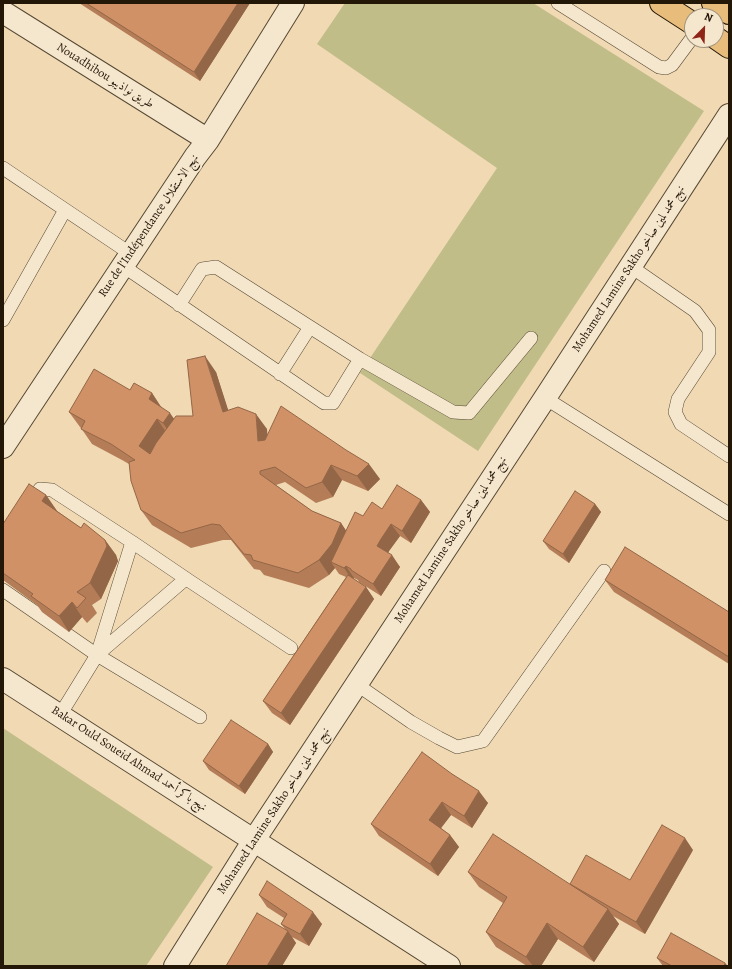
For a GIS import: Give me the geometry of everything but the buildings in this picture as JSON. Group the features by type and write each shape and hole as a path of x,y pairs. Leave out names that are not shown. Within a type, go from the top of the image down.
{"highway":[{"path":"661,3 684,18"}],"street":[{"name":"Rue de l'Indépendance نهج الاستقلال","path":"3,447 195,157 208,140 293,3"},
{"name":"Nouadhibou طريق نواذيبو","path":"3,12 208,140"},
{"name":"Mohamed Lamine Sakho نهج محمد لمين صاخو","path":"175,966 254,840 729,115"},
{"name":"Bakar Ould Soueid Ahmad نهج باكر أحمد","path":"3,679 449,966"}],"lane":[{"path":"558,3 659,67 666,68 672,65 685,48"},
{"path":"3,168 65,210 179,304 324,403 333,403 360,359"},
{"path":"3,320 65,210"},
{"path":"630,266 695,311 709,330 709,352 678,399 675,412 681,424 729,456"},
{"path":"179,304 202,269 216,267 360,359 453,412 469,414 531,338"},
{"path":"280,374 310,327"},
{"path":"545,398 729,514"},
{"path":"24,514 40,489 52,490 291,648"},
{"path":"60,715 97,655 132,542"},
{"path":"356,684 412,722 457,747 483,741 604,571"},
{"path":"97,655 182,582 188,580"},
{"path":"3,590 97,655 200,717"}],"shaded area":[{"path":"345,3 533,3 704,111 478,451 360,373 497,168 317,44"},
{"path":"3,728 213,867 146,966 3,966"}]}
